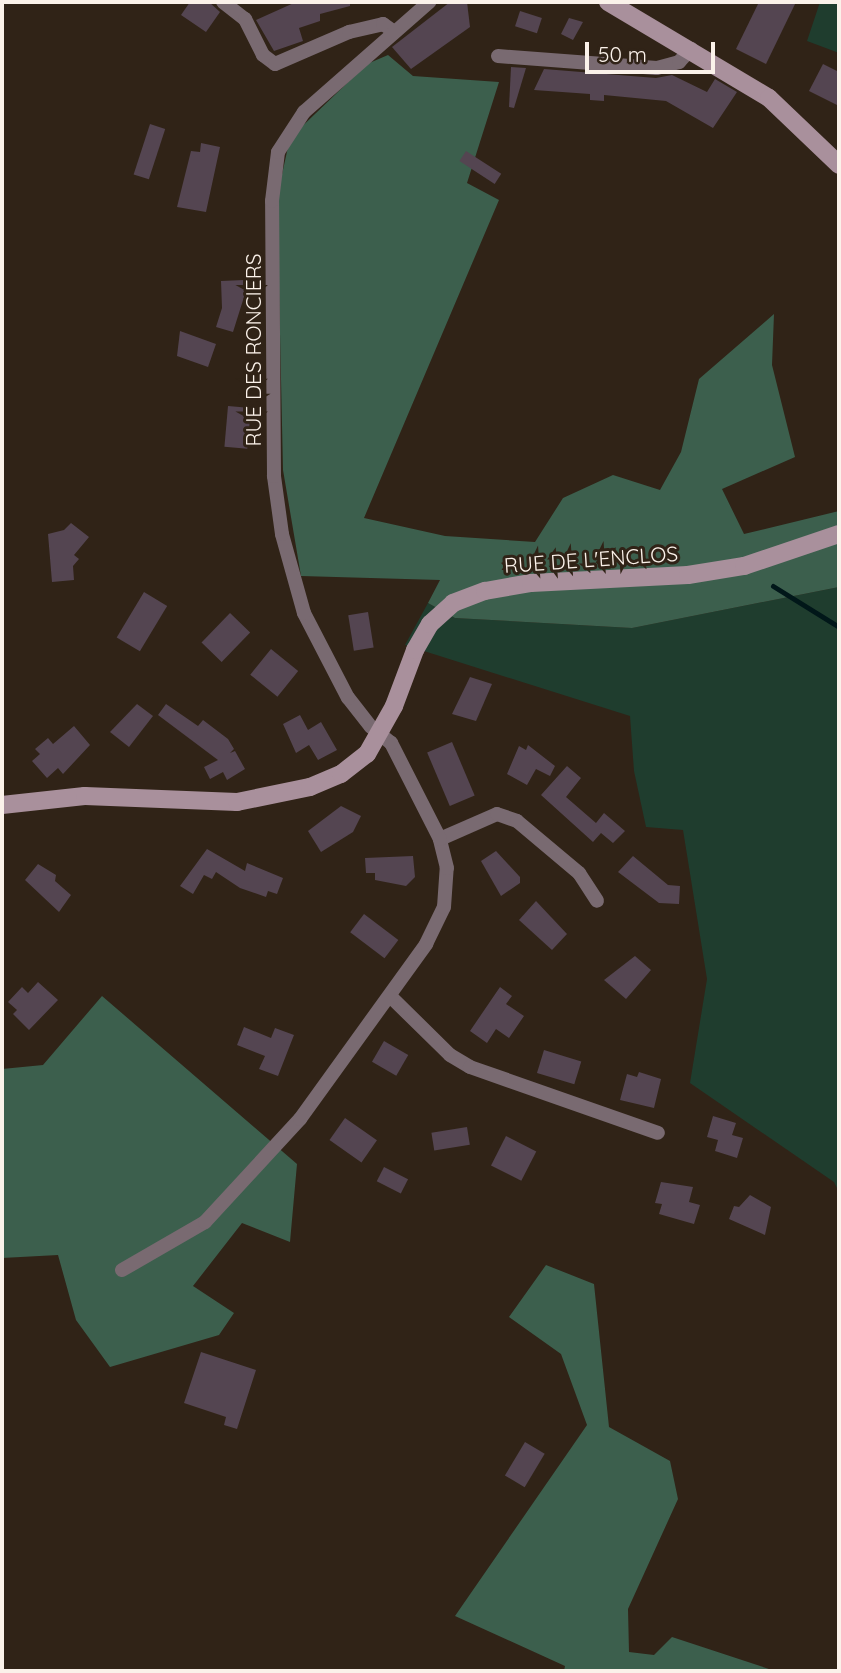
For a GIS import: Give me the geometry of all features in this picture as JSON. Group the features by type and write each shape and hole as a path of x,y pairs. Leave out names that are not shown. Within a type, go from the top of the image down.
{"street":[{"path":"223,2 244,19 263,55 275,64 349,32 383,24 393,31"},
{"name":"RUE DES RONCIERS","path":"122,1270 205,1222 300,1119 426,944 444,907 447,868 440,839 391,743 348,698 321,649 294,587 282,534 274,476 272,201 278,152 286,134 393,31 429,2"},
{"path":"608,2 691,49 769,98 839,165"},
{"path":"498,56 657,68 679,62 691,49"},
{"name":"RUE DE L'ENCLOS","path":"2,805 85,796 193,803 277,797 341,774 367,754 381,734 415,650 430,624 453,603 485,590 531,583 688,575 744,566 839,534"},
{"path":"440,839 497,814 517,821 579,873 597,901"},
{"path":"390,996 450,1055 470,1067 658,1133"}],"green space":[{"path":"820,2 839,2 839,53 807,41"},
{"path":"388,55 413,76 499,82 467,183 499,200 364,518 445,536 535,542 563,498 613,475 660,490 681,452 699,379 774,314 772,365 795,457 722,489 744,534 839,511 839,587 632,628 455,618 428,603 440,580 301,576 283,470 277,197 290,138 367,64"},
{"path":"839,587 839,1192 834,1182 690,1083 707,979 683,830 646,827 634,771 630,716 405,645 428,603 455,618 632,628"},
{"path":"102,996 297,1164 290,1242 242,1223 193,1286 234,1313 219,1335 110,1367 76,1320 58,1255 2,1258 2,1069 43,1065"},
{"path":"546,1265 594,1284 609,1427 670,1461 678,1499 628,1609 629,1652 654,1655 672,1637 775,1671 564,1671 565,1666 455,1616 587,1425 561,1354 509,1317"}],"building":[{"path":"190,2 209,2 220,12 206,32 181,15"},
{"path":"296,2 350,2 350,6 320,14 320,21 299,28 303,41 274,51 256,20"},
{"path":"450,2 467,2 470,27 411,69 392,47"},
{"path":"759,2 796,2 766,64 736,49"},
{"path":"520,11 542,18 537,33 515,26"},
{"path":"569,18 583,22 573,40 561,34"},
{"path":"823,64 839,72 839,106 809,91"},
{"path":"511,67 526,68 514,108 509,107"},
{"path":"544,69 656,78 672,75 707,92 715,79 737,92 713,128 666,101 604,95 604,101 590,100 590,94 534,90"},
{"path":"150,124 165,129 149,179 134,174"},
{"path":"201,143 220,147 206,212 177,207 191,151 200,152"},
{"path":"466,151 501,174 495,184 459,161"},
{"path":"244,280 244,297 233,332 216,327 222,308 221,281"},
{"path":"180,331 216,344 208,367 177,356"},
{"path":"228,406 251,408 247,449 224,447"},
{"path":"71,523 89,537 74,555 79,559 73,566 74,580 52,582 48,534 64,530"},
{"path":"144,592 167,606 140,651 117,637"},
{"path":"368,612 374,648 354,651 348,615"},
{"path":"230,613 250,632 222,662 202,642"},
{"path":"271,649 298,671 277,697 250,675"},
{"path":"470,677 492,684 476,721 452,714"},
{"path":"137,704 153,716 129,747 110,732"},
{"path":"166,704 198,726 203,720 228,739 234,749 230,753 235,751 245,769 227,780 223,772 210,779 204,767 218,760 158,715"},
{"path":"300,715 308,730 321,722 337,750 318,760 309,745 296,753 283,724"},
{"path":"74,726 90,745 63,774 58,768 47,778 32,761 40,754 35,749 48,738 53,744"},
{"path":"452,742 475,795 450,806 427,753"},
{"path":"528,745 555,766 550,776 536,769 527,785 507,774 519,746 526,750"},
{"path":"567,766 581,778 566,797 596,823 604,813 625,831 613,843 601,833 593,842 541,795"},
{"path":"341,806 361,816 353,832 321,852 308,831"},
{"path":"207,849 245,871 247,863 283,878 277,894 268,891 266,897 240,888 216,872 212,879 204,875 193,894 180,886"},
{"path":"496,851 520,877 520,883 501,896 481,861"},
{"path":"413,856 415,877 406,886 375,880 375,873 366,873 365,858"},
{"path":"633,856 668,885 680,886 679,904 659,903 618,872"},
{"path":"38,864 56,875 55,881 71,895 59,912 25,880"},
{"path":"536,901 567,934 552,950 519,920"},
{"path":"364,914 398,940 384,958 350,932"},
{"path":"635,956 651,970 626,999 604,980"},
{"path":"38,982 58,1000 29,1030 13,1014 17,1010 8,1002 22,987 28,993"},
{"path":"500,987 512,996 506,1004 524,1016 509,1038 496,1029 487,1043 470,1031"},
{"path":"244,1027 271,1038 275,1028 294,1035 278,1076 259,1069 265,1056 237,1045"},
{"path":"384,1041 408,1055 396,1076 372,1062"},
{"path":"544,1050 581,1061 574,1084 537,1073"},
{"path":"639,1072 661,1079 654,1108 620,1100 627,1074 637,1077"},
{"path":"713,1116 736,1123 732,1135 743,1138 737,1158 715,1151 718,1140 707,1137"},
{"path":"345,1118 377,1140 361,1162 330,1140"},
{"path":"467,1127 470,1145 434,1150 431,1133"},
{"path":"506,1136 536,1151 521,1181 491,1165"},
{"path":"384,1167 408,1179 401,1194 377,1181"},
{"path":"661,1182 693,1187 689,1202 700,1205 694,1224 659,1214 662,1204 655,1203"},
{"path":"750,1195 771,1207 765,1235 729,1219 734,1206 739,1207"},
{"path":"201,1352 256,1370 237,1429 224,1425 226,1417 184,1403"},
{"path":"525,1442 545,1454 525,1487 505,1475"}],"waterway":[{"path":"773,586 839,627"}]}
